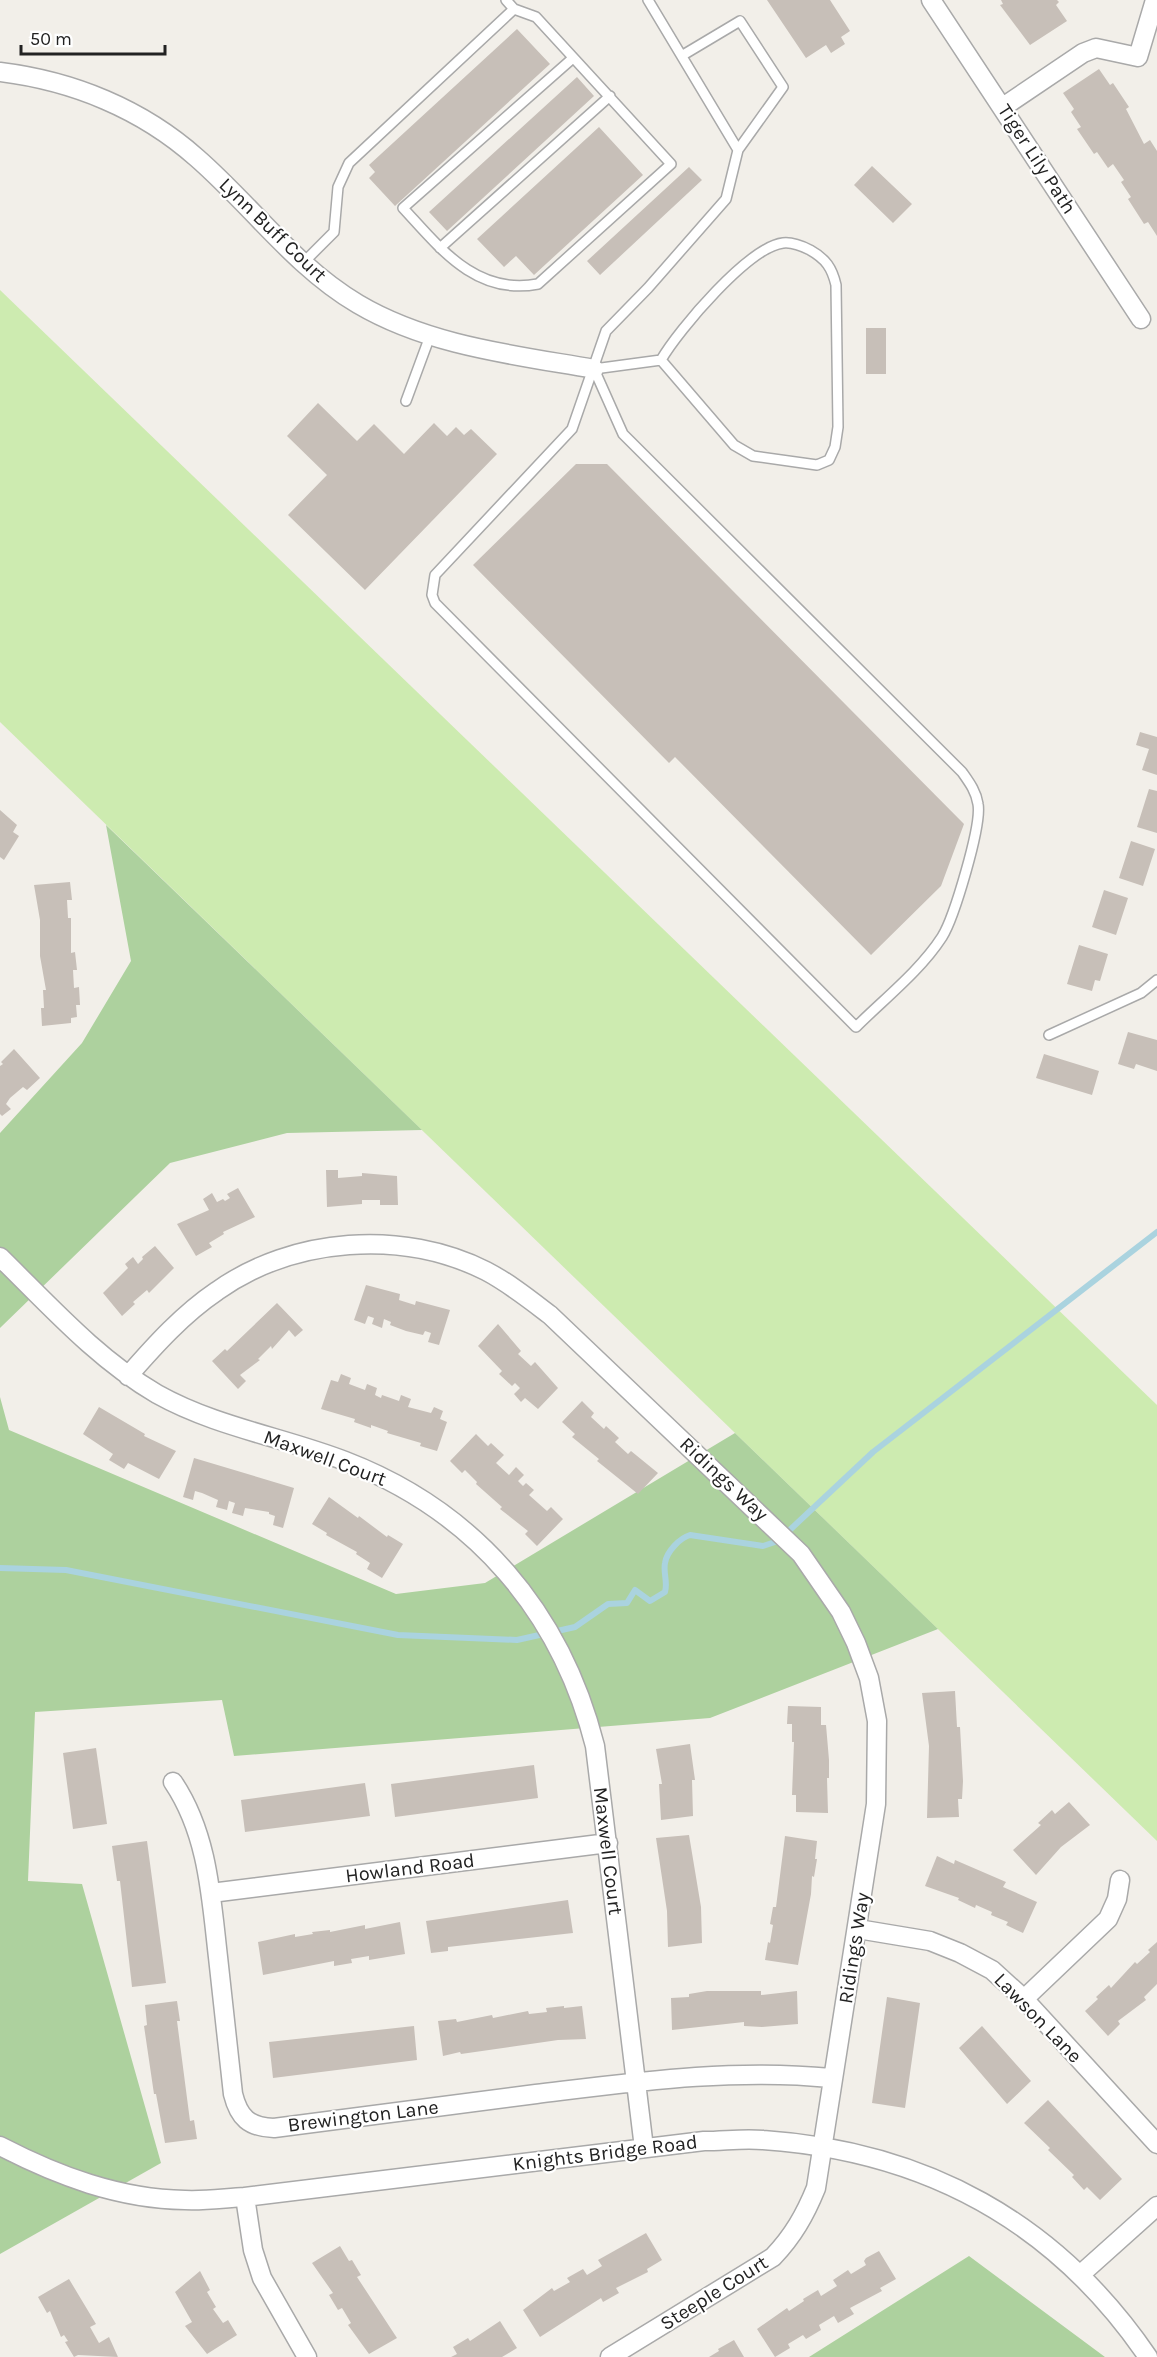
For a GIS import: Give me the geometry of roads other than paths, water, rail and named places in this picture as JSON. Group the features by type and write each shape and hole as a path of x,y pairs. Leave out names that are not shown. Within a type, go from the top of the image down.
{"street":[{"name":"Tiger Lily Path","path":"931,0 1141,319"},
{"path":"1003,107 1083,54 1096,48 1138,57 1155,0"},
{"name":"Lynn Buff Court","path":"0,72 26,75 96,96 165,131 198,159 303,263 359,304 430,336 499,352 594,369"},
{"name":"Ridings Way","path":"128,1376 154,1345 217,1290 255,1268 293,1253 370,1244 412,1248 448,1256 485,1271 519,1291 550,1315 801,1554 835,1602 856,1643 868,1678 877,1721 876,1804 858,1929 831,2078 824,2146"},
{"name":"Maxwell Court","path":"0,1257 94,1348 128,1376 195,1413 345,1461 393,1481 429,1502 494,1557 521,1588 562,1655 585,1706 592,1736 608,1844 644,2148"},
{"name":"Brewington Lane","path":"173,1782 194,1817 211,1893 236,2108 245,2121 258,2127 274,2128 636,2081 731,2073 780,2073 831,2078"},
{"name":"Howland Road","path":"211,1893 608,1844"},
{"path":"1024,1999 1108,1919 1117,1899 1120,1880"},
{"name":"Lawson Lane","path":"858,1929 930,1941 960,1953 992,1970 1024,1999 1157,2144"},
{"name":"Knights Bridge Road","path":"0,2146 39,2167 111,2190 150,2198 185,2200 245,2197 644,2148 761,2139 824,2146 878,2157 951,2185 991,2207 1081,2274 1126,2325 1148,2357"},
{"name":"Steeple Court","path":"610,2357 773,2257 790,2239 805,2216 816,2188 824,2146"},
{"path":"245,2197 253,2250 262,2278 306,2357"},
{"path":"1081,2274 1157,2206"}],"lane":[{"path":"506,0 514,9 536,17 671,164 538,284 524,287 503,285 479,278 454,262 403,208 573,58"},
{"path":"648,0 738,150"},
{"path":"303,263 334,232 338,187 349,163 514,9"},
{"path":"594,369 623,434 953,763 975,790 979,820 975,840 944,934 933,950 856,1028 435,603 432,595 435,575 572,429 606,331 648,288 726,199 738,150 783,87 740,21 683,55"},
{"path":"440,248 610,96"},
{"path":"785,242 804,247 819,255 832,268 836,285 838,428 835,447 829,460 817,465 753,456 734,445 661,360 671,343 748,259 771,246 785,242"},
{"path":"406,401 430,336"},
{"path":"594,369 661,360"},
{"path":"1049,1035 1141,993 1157,980"}],"waterway":[{"path":"0,1568 66,1570 398,1635 517,1640 575,1627 608,1604 627,1603 635,1590 650,1601 665,1592 666,1558 674,1546 690,1535 763,1546 778,1541 873,1452 1157,1232"}]}
